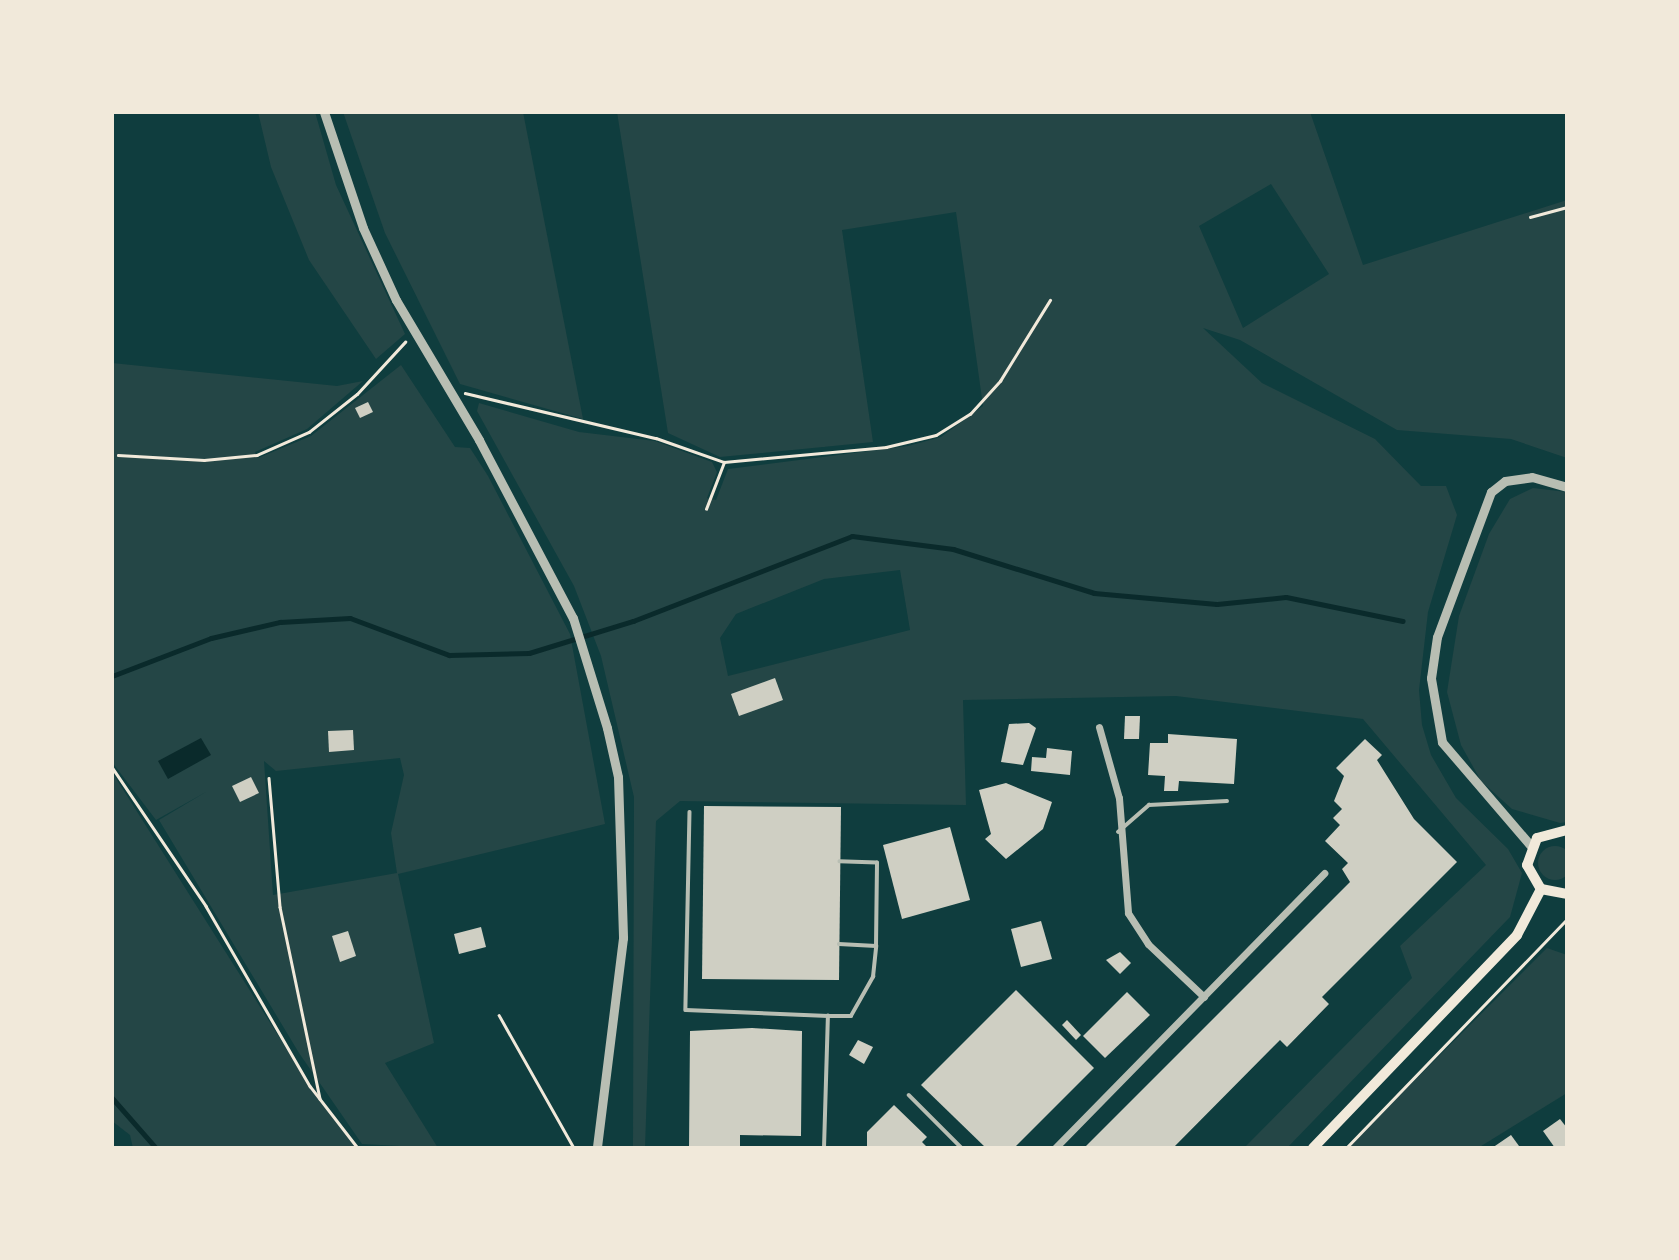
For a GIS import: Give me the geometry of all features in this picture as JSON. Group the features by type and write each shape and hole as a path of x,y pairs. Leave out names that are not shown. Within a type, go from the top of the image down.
{"main road":[{"path":"1567,830 1546,832 1531,846 1529,874 1541,889 1567,894"},
{"path":"1313,1148 1517,935 1541,889"}],"street":[{"path":"324,112 363,228 416,333 449,388 573,618 590,666 618,777 623,938 597,1148"},
{"path":"1531,846 1442,742 1431,678 1437,637 1491,492 1505,481 1532,477 1567,487"},
{"path":"1099,727 1119,798 1118,832 1128,913 1147,944 1204,997"},
{"path":"1055,1148 1324,873"}],"lane":[{"path":"1118,832 1149,805 1227,801"},
{"path":"690,812 686,1010 851,1016 873,977 877,863 840,862"},
{"path":"839,944 876,946"},
{"path":"824,1148 828,1016"},
{"path":"909,1095 962,1148"}],"path":[{"path":"1530,217 1567,207"},
{"path":"449,388 656,438 724,462 886,447 936,435 970,414 1000,381 1051,300"},
{"path":"118,455 204,460 257,455 309,432 357,394 384,359 416,333"},
{"path":"706,509 724,462"},
{"path":"112,767 206,906 321,1103 358,1148"},
{"path":"269,778 280,907 321,1103"},
{"path":"1346,1148 1567,919"},
{"path":"499,1015 531,1080 574,1148"}],"shaded area":[{"path":"258,112 315,112 336,185 405,334 376,359 309,260 271,167"},
{"path":"343,112 523,112 583,419 460,384 385,233"},
{"path":"617,112 1310,112 1363,265 1567,200 1567,458 1511,439 1397,430 1240,340 1203,328 1262,383 1375,439 1421,486 1446,486 1457,515 1428,612 1419,690 1422,725 1431,755 1456,798 1508,849 1522,873 1510,917 1287,1148 1244,1148 1412,978 1400,946 1486,865 1363,719 1176,696 963,700 966,805 680,801 656,821 645,1148 633,1148 634,797 601,656 574,586 477,411 479,403 579,432 655,441 712,462 717,472 707,498 716,500 728,469 908,446 941,437 983,406 956,212 842,230 873,442 720,457 668,433","holes":["1271,184 1329,274 1243,328 1199,226","900,570 910,630 728,676 720,638 736,614 824,579"]},
{"path":"112,363 337,386 363,381 307,429 255,452 258,458 311,436 401,365 455,447 470,448 488,476 570,634 605,824 398,874 434,1043 385,1063 438,1148 362,1144 299,1053 159,820 206,792 156,820 112,762","holes":["400,758 404,775 391,833 397,873 273,895 264,761 276,771"]},
{"path":"1533,488 1567,492 1567,822 1560,823 1512,809 1481,781 1461,745 1447,692 1459,616 1489,534 1510,499"},
{"path":"201,738 211,755 168,779 158,761"},
{"path":"112,772 310,1086 358,1148 133,1148 130,1135 112,1121"},
{"path":"1555,846 1567,851 1572,863 1567,875 1555,880 1543,875 1538,863 1543,851"},
{"path":"1547,948 1567,955 1567,1093 1478,1148 1347,1148"}],"building":[{"path":"368,402 373,412 360,418 355,408"},
{"path":"775,678 783,700 739,716 731,694"},
{"path":"1125,716 1140,716 1139,739 1124,739"},
{"path":"1029,723 1036,728 1023,765 1001,762 1009,724"},
{"path":"353,730 354,750 329,752 328,731"},
{"path":"1168,734 1237,739 1234,784 1179,781 1178,791 1164,791 1165,776 1148,775 1150,743 1168,743"},
{"path":"1365,739 1382,755 1377,760 1414,819 1457,862 1322,997 1329,1004 1287,1047 1280,1040 1173,1148 1084,1148 1350,882 1342,869 1348,863 1325,841 1340,825 1333,818 1342,809 1334,801 1344,776 1336,768"},
{"path":"1047,748 1072,751 1070,775 1031,771 1032,757 1046,758"},
{"path":"251,777 259,793 240,802 232,786"},
{"path":"1006,783 1052,802 1043,829 1006,859 985,839 991,834 979,790"},
{"path":"704,806 841,807 839,980 702,979"},
{"path":"950,827 970,900 902,919 883,845"},
{"path":"1041,921 1052,959 1021,967 1011,929"},
{"path":"481,927 486,947 459,954 454,934"},
{"path":"348,931 356,956 340,962 332,936"},
{"path":"1120,952 1131,963 1120,974 1106,960"},
{"path":"1016,990 1094,1068 1014,1148 986,1148 921,1085"},
{"path":"1127,992 1150,1015 1105,1058 1083,1036"},
{"path":"1067,1020 1081,1035 1076,1040 1062,1025"},
{"path":"752,1028 802,1031 801,1136 740,1135 740,1148 689,1148 690,1031"},
{"path":"858,1040 873,1047 864,1064 849,1055"},
{"path":"894,1105 927,1137 922,1142 928,1148 867,1148 867,1132"},
{"path":"1560,1119 1567,1128 1567,1148 1555,1148 1543,1131"},
{"path":"1511,1135 1519,1146 1492,1148"}],"waterway":[{"path":"112,676 211,638 280,622 350,618 449,655 529,653 633,621 852,536 953,549 1094,593 1217,604 1286,597 1403,621"},
{"path":"112,1098 156,1148"}]}
